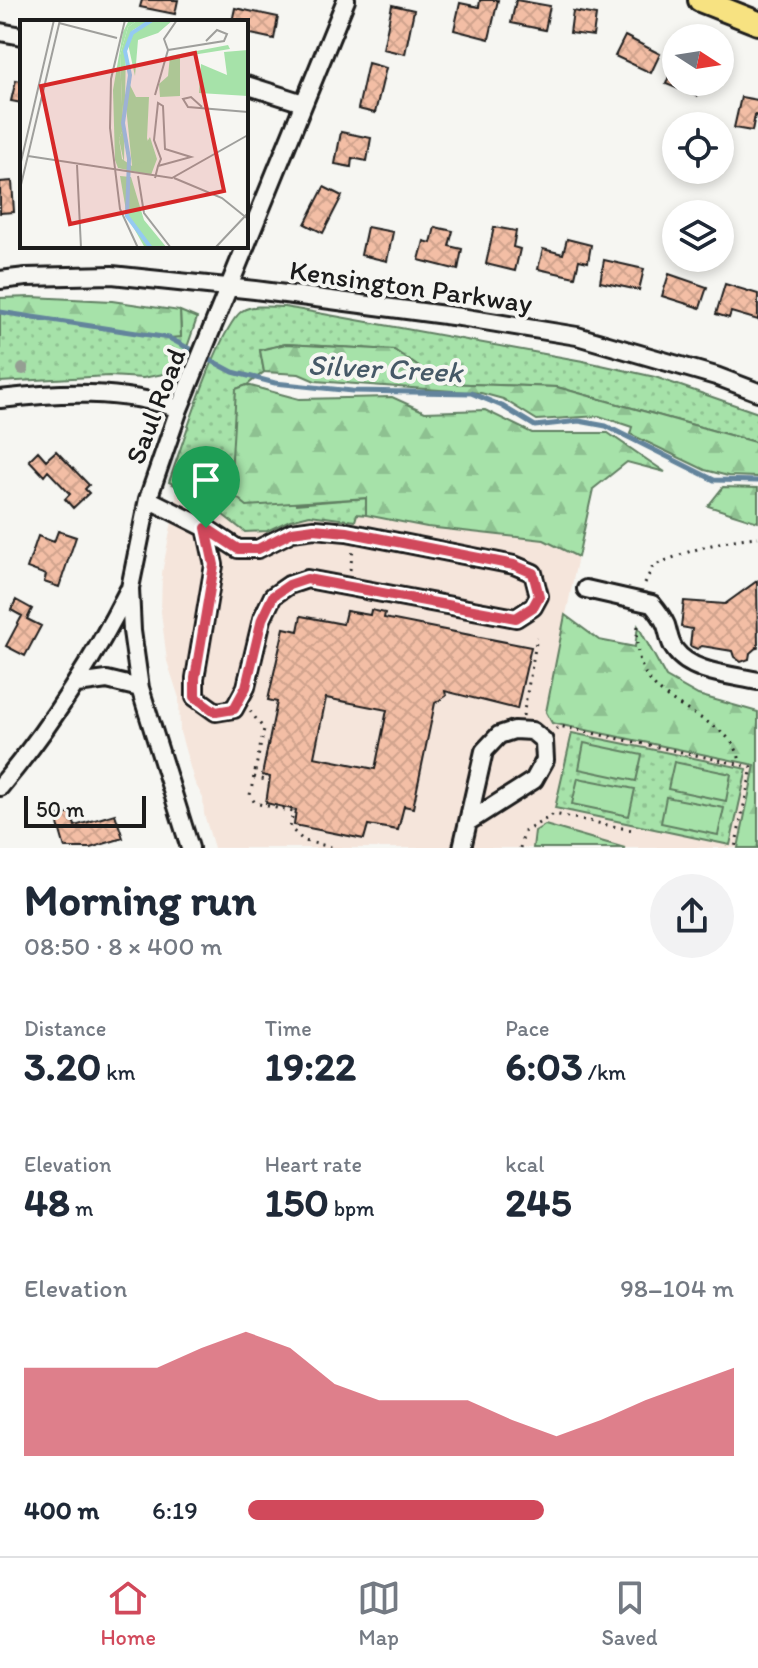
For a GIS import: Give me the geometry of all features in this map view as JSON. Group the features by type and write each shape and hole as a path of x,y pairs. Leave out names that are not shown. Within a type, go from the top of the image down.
{"main road":[{"path":"700,0 758,23"}],"street":[{"name":"Saul Road","path":"248,242 346,0"},
{"path":"0,32 20,36"},
{"path":"248,86 303,103"},
{"name":"Saul Road","path":"190,848 140,688 130,588 148,499 179,409 245,248"},
{"name":"Kensington Parkway","path":"0,280 112,275 460,317 577,336 716,376 758,392"},
{"path":"0,399 55,393 142,398 179,409"},
{"path":"148,499 206,528 238,549 258,549 292,532 314,529 347,532 514,565 533,573 539,596 533,607 516,618 307,579 289,585 273,596 262,619 246,687 234,709 216,712 195,697 195,678 214,565 206,528"},
{"path":"0,787 39,739 77,684 130,588"},
{"path":"586,589 652,604 666,624 675,650 685,660 697,667 758,681"},
{"path":"77,684 107,680 140,688"},
{"path":"462,848 484,751 499,735 514,730 532,731 544,741 545,760 534,780 468,822"}],"path":[{"path":"645,583 653,566 688,550 758,537"},
{"path":"349,574 354,544"},
{"path":"638,626 635,647 652,686 732,741 740,764"},
{"path":"523,716 537,637"},
{"path":"250,711 264,729 250,795 255,803 293,812 290,828 304,841 336,848"},
{"path":"552,731 559,726 752,767 735,848"},
{"path":"254,777 269,781"},
{"path":"520,848 524,832 554,814 632,830"}],"shaded area":[{"path":"197,415 586,517 546,712 758,762 758,848 214,848 204,814 203,798 194,781 180,732 179,698 167,661 161,612 162,573 176,486"}],"green space":[{"path":"0,298 112,301 180,311 181,337 169,338 0,312"},
{"path":"252,307 285,307 655,377 758,413 758,443 557,387 442,383 394,350 285,344 260,350 264,372 236,389 296,504 367,498 366,515 357,514 355,521 310,515 267,531 245,532 205,501 169,482 212,364 232,322 242,311"},
{"path":"180,311 197,318 179,371 143,378 109,376 0,382 0,312 181,336"},
{"path":"286,344 394,350 442,383 557,387 758,443 758,477 728,476 705,470 630,434 632,427 599,416 537,420 503,399 481,393 315,381 299,374 264,372 260,350"},
{"path":"247,385 299,399 392,397 425,412 485,410 532,433 608,433 665,472 627,462 593,489 578,557 544,540 427,527 366,515 366,498 247,506 230,492 236,389"},
{"path":"723,487 758,488 758,522 708,506"},
{"path":"565,615 599,640 635,647 638,626 666,677 698,695 758,712 758,848 738,848 755,765 552,723 546,712"},
{"path":"572,733 747,769 730,845 555,808"},
{"path":"584,743 642,755 636,781 579,769"},
{"path":"674,762 731,774 726,801 668,789"},
{"path":"578,778 635,789 629,816 572,804"},
{"path":"666,797 724,808 718,835 661,823"},
{"path":"545,825 625,848 533,848 535,831"}],"building":[{"path":"142,0 178,0 175,14 140,7"},
{"path":"480,0 498,0 489,39 454,30 460,3 479,7"},
{"path":"516,0 550,6 545,30 511,23"},
{"path":"392,5 414,10 405,54 383,49"},
{"path":"235,8 278,17 274,39 248,33 248,20 232,20"},
{"path":"573,11 596,15 593,36 570,33"},
{"path":"625,36 660,54 651,73 615,56"},
{"path":"368,63 386,68 375,113 358,109"},
{"path":"16,80 20,81 20,103 11,101"},
{"path":"741,97 758,100 758,116 755,115 752,131 734,128"},
{"path":"341,132 371,138 367,161 352,158 351,167 335,164"},
{"path":"12,181 14,212 0,213 0,182"},
{"path":"324,187 342,196 323,233 305,224"},
{"path":"367,227 393,232 387,261 361,255"},
{"path":"435,227 453,231 449,246 462,249 458,270 419,260 424,241 431,243"},
{"path":"494,227 516,231 513,247 520,249 515,271 486,264"},
{"path":"567,239 591,245 588,262 579,260 575,277 538,269 543,249 563,254"},
{"path":"604,260 644,269 639,290 600,282"},
{"path":"669,274 707,287 700,308 662,296"},
{"path":"725,284 758,294 758,320 731,312 729,318 716,314"},
{"path":"38,451 46,460 56,451 89,485 85,489 89,493 73,508 65,499 70,494 48,471 44,476 29,460"},
{"path":"58,531 76,537 59,587 44,582 46,575 27,568 38,536 54,542"},
{"path":"757,581 758,646 750,653 749,659 741,662 732,651 690,646 692,629 681,627 684,601 725,604"},
{"path":"16,600 32,609 27,619 41,626 25,656 6,646 22,616 11,610"},
{"path":"371,610 385,613 384,618 531,647 517,709 445,691 446,696 435,703 413,808 404,806 398,830 368,825 364,839 294,825 296,810 266,803 270,777 262,775 277,702 268,700 284,628 298,631 301,616 343,624 346,611 370,615","holes":["326,698 387,710 375,769 314,757"]},
{"path":"71,813 75,826 115,814 123,838 90,848 65,848 56,817"}],"waterway":[{"name":"Silver Creek","path":"0,312 169,338 233,372 275,383 352,391 471,393 502,406 535,426 579,421 606,426 714,480 758,481"}],"route":[{"path":"206,528 238,549 258,549 292,532 314,529 347,532 514,565 533,573 539,596 533,607 516,618 307,579 289,585 273,596 262,619 246,687 234,709 216,712 195,697 195,678 214,565 206,528"}]}
